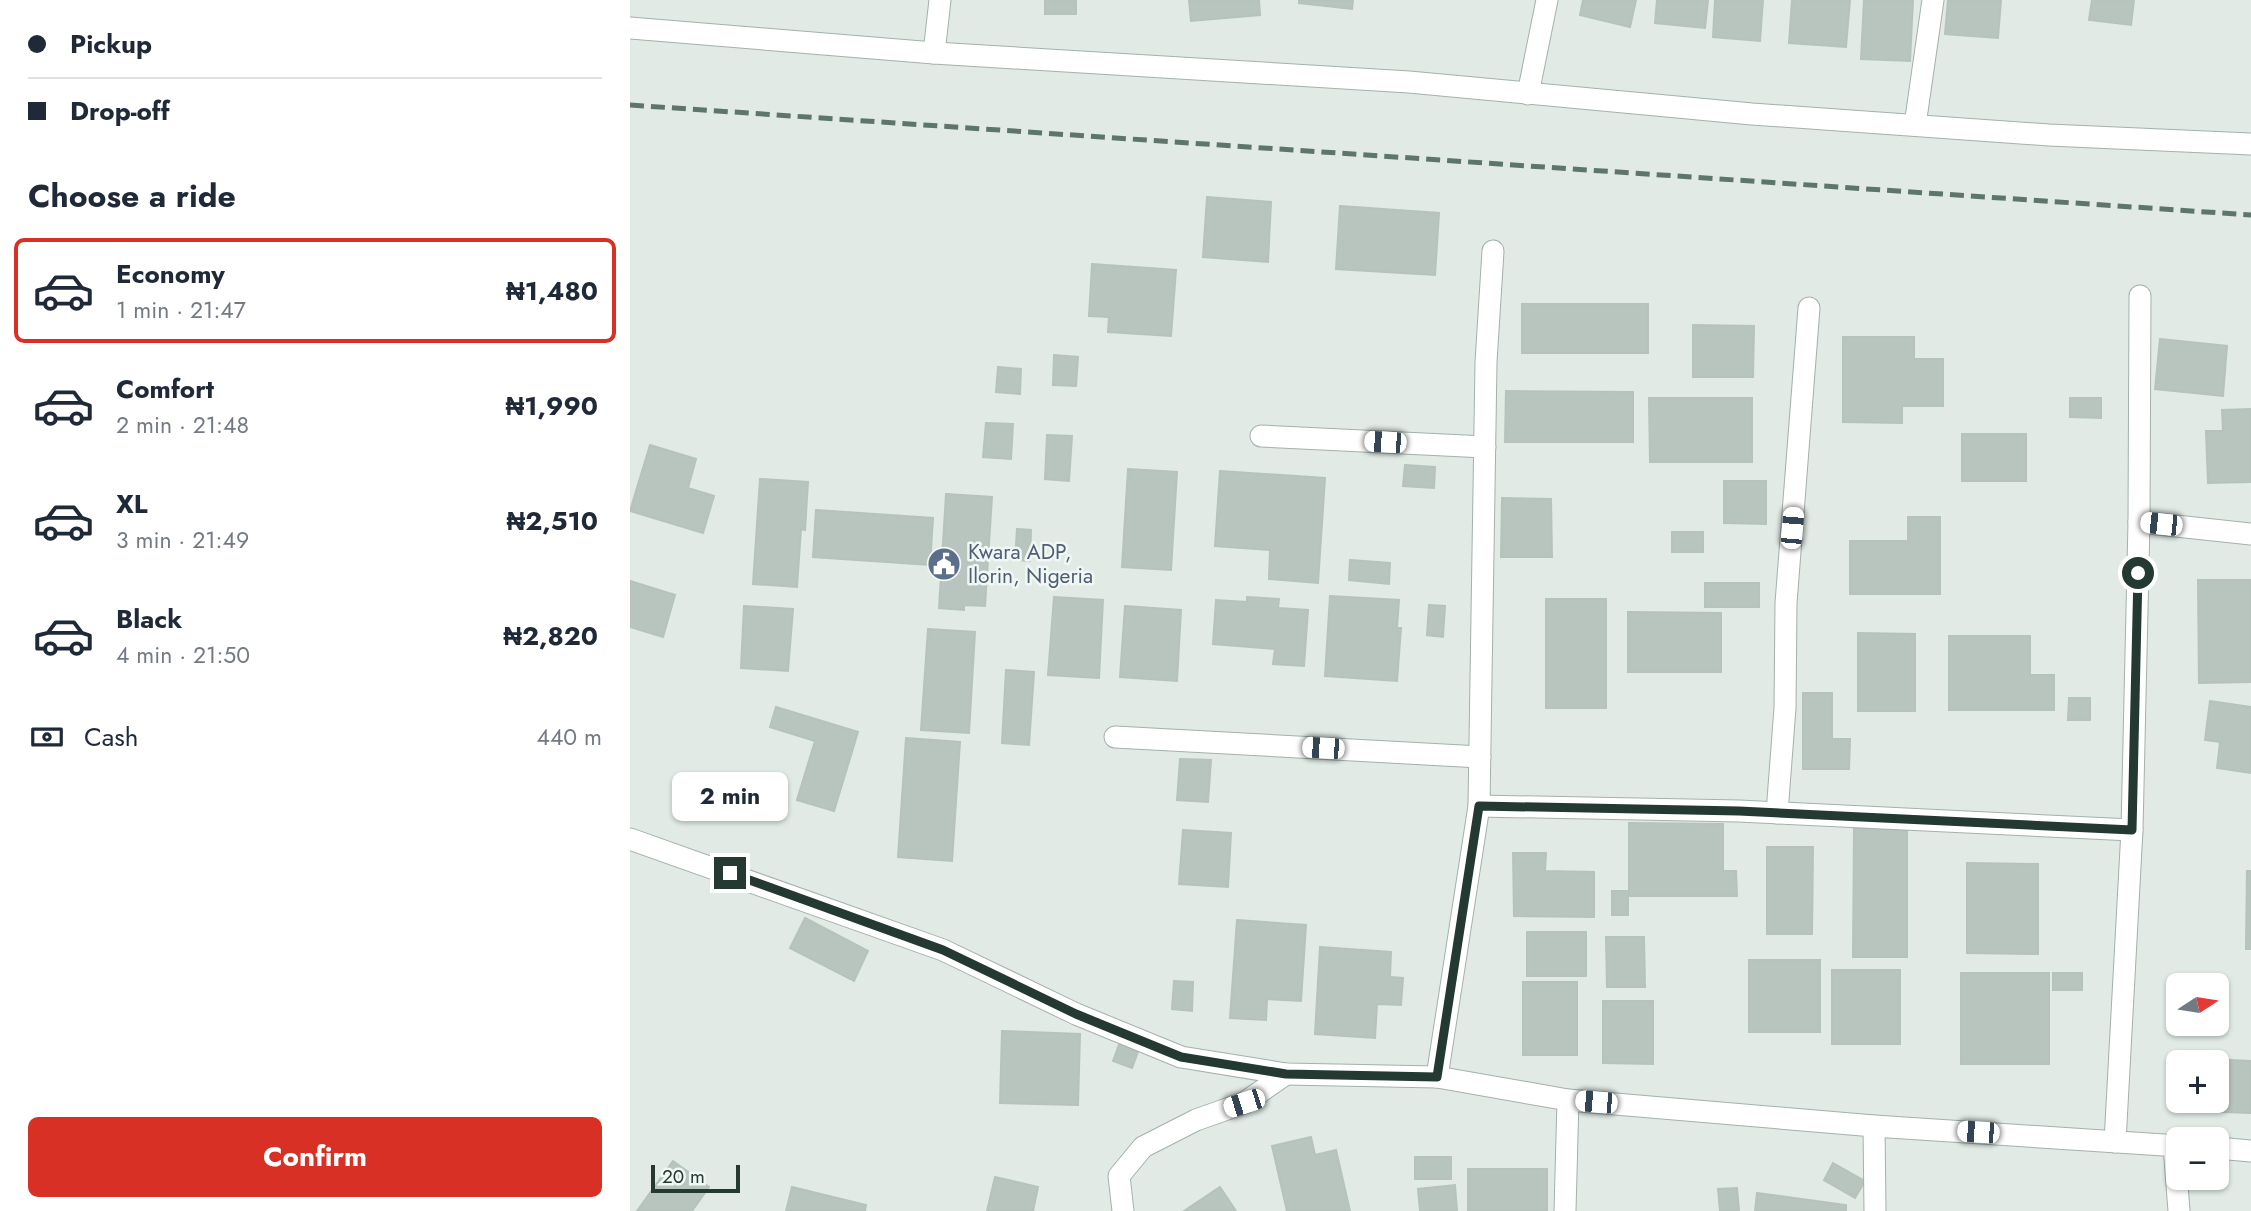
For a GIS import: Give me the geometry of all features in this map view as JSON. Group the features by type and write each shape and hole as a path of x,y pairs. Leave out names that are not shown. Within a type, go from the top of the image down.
{"street":[{"path":"934,53 940,0"},
{"path":"1528,94 1547,0"},
{"path":"1914,125 1933,0"},
{"path":"630,28 934,53 1409,82 1528,94 2049,135 2251,144"},
{"path":"1437,1077 1479,806 1486,362 1493,251"},
{"path":"2115,1142 2132,830 2139,522 2140,296"},
{"path":"1777,813 1785,708 1786,603 1809,308"},
{"path":"1261,436 1485,447"},
{"path":"2139,522 2251,534"},
{"path":"1115,737 1480,757"},
{"path":"1479,806 1777,813 2132,830"},
{"path":"630,839 943,950 1076,1014 1181,1057 1286,1074 1437,1077 1568,1100 1874,1126 2166,1145"},
{"path":"1123,1211 1119,1176 1143,1147 1196,1120 1244,1103 1286,1074"},
{"path":"1565,1211 1568,1100"},
{"path":"1874,1126 1875,1211"},
{"path":"2229,1149 2251,1151"},
{"path":"2178,1190 2179,1211"}],"building":[{"path":"1045,0 1076,0 1076,14 1045,14"},
{"path":"1189,0 1259,0 1260,15 1191,21"},
{"path":"1299,0 1353,0 1352,9 1299,3"},
{"path":"1583,0 1636,0 1630,27 1580,15"},
{"path":"1657,0 1708,0 1705,28 1655,23"},
{"path":"1715,0 1763,0 1760,41 1713,37"},
{"path":"1792,0 1850,0 1846,47 1789,43"},
{"path":"1864,0 1913,0 1910,61 1861,59"},
{"path":"1948,0 2001,0 1998,38 1945,34"},
{"path":"2092,0 2134,0 2131,25 2089,20"},
{"path":"1207,197 1271,202 1268,262 1203,257"},
{"path":"1340,206 1439,213 1435,275 1336,269"},
{"path":"1092,264 1176,270 1171,336 1108,332 1109,317 1089,316"},
{"path":"1522,304 1648,304 1648,353 1522,353"},
{"path":"1693,325 1754,326 1753,377 1693,377"},
{"path":"1843,337 1914,337 1914,359 1943,359 1943,406 1902,406 1902,423 1843,422"},
{"path":"2160,339 2227,346 2223,396 2155,389"},
{"path":"1054,355 1078,357 1076,386 1053,385"},
{"path":"998,367 1021,369 1020,394 996,392"},
{"path":"1506,391 1633,392 1633,442 1505,442"},
{"path":"1649,398 1752,398 1752,462 1650,462"},
{"path":"2070,398 2101,398 2101,418 2070,417"},
{"path":"2251,409 2251,482 2208,483 2206,431 2223,431 2222,410"},
{"path":"986,423 1013,424 1011,459 983,457"},
{"path":"1962,434 2026,434 2026,481 1962,481"},
{"path":"1047,435 1072,436 1069,481 1045,479"},
{"path":"650,445 696,459 688,488 714,496 703,533 630,511"},
{"path":"1405,465 1435,467 1434,488 1403,486"},
{"path":"1128,469 1177,472 1171,570 1122,567"},
{"path":"1220,471 1325,478 1318,583 1269,579 1270,550 1215,546"},
{"path":"760,479 808,482 797,587 753,584"},
{"path":"1724,481 1766,481 1766,524 1724,523"},
{"path":"946,494 992,497 985,606 964,605 964,610 939,608"},
{"path":"1502,498 1551,499 1552,557 1501,557"},
{"path":"816,510 933,518 930,565 813,557"},
{"path":"1908,517 1940,517 1940,594 1850,594 1850,541 1908,541"},
{"path":"1017,529 1031,530 1030,561 1015,560"},
{"path":"1672,532 1703,532 1703,552 1672,552"},
{"path":"1350,560 1390,563 1389,584 1349,580"},
{"path":"2198,580 2251,580 2251,682 2199,683"},
{"path":"630,581 675,595 663,637 630,627"},
{"path":"1705,583 1759,583 1759,607 1705,607"},
{"path":"1330,596 1399,600 1397,628 1401,628 1397,681 1325,676"},
{"path":"1054,597 1103,600 1099,678 1048,675"},
{"path":"1247,597 1279,599 1278,608 1308,610 1304,666 1273,664 1275,649 1213,644 1216,600 1247,602"},
{"path":"1546,599 1606,599 1606,708 1546,708"},
{"path":"1429,605 1445,606 1443,637 1427,635"},
{"path":"744,606 793,609 788,671 741,668"},
{"path":"1125,606 1181,610 1177,681 1120,677"},
{"path":"1628,612 1721,613 1721,672 1628,672"},
{"path":"928,629 975,632 969,733 921,730"},
{"path":"1858,633 1915,634 1915,711 1858,711"},
{"path":"1949,636 2030,636 2030,675 2054,675 2054,710 1949,710"},
{"path":"1006,670 1034,672 1029,745 1002,743"},
{"path":"1803,693 1832,693 1832,739 1850,739 1849,769 1803,769"},
{"path":"2069,698 2090,698 2090,720 2068,720"},
{"path":"2210,701 2251,707 2251,773 2217,768 2220,742 2205,740"},
{"path":"776,707 858,732 834,811 797,800 815,741 770,727"},
{"path":"906,738 960,742 952,861 898,857"},
{"path":"1180,759 1211,760 1208,802 1177,800"},
{"path":"1629,823 1723,824 1723,871 1736,871 1737,896 1629,896"},
{"path":"1854,828 1907,828 1907,957 1853,957"},
{"path":"1183,830 1231,833 1228,887 1179,884"},
{"path":"1767,847 1813,847 1812,934 1767,934"},
{"path":"1513,853 1546,853 1545,871 1594,872 1594,917 1514,916"},
{"path":"1967,863 2038,864 2038,954 1967,953"},
{"path":"2247,871 2251,871 2251,949 2246,949"},
{"path":"1612,891 1628,891 1628,915 1612,915"},
{"path":"805,918 868,951 854,981 790,948"},
{"path":"1237,920 1306,925 1301,1001 1267,999 1266,1020 1230,1018"},
{"path":"1527,932 1586,932 1586,976 1527,976"},
{"path":"1606,937 1644,937 1645,987 1607,987"},
{"path":"1320,947 1391,952 1390,977 1403,978 1401,1005 1377,1004 1375,1038 1315,1034"},
{"path":"1749,960 1820,960 1820,1032 1749,1032"},
{"path":"1832,970 1900,970 1900,1044 1832,1044"},
{"path":"1961,973 2049,973 2049,1064 1961,1064"},
{"path":"2053,973 2082,973 2082,990 2053,990"},
{"path":"1174,981 1193,982 1192,1011 1172,1009"},
{"path":"1523,982 1577,982 1577,1055 1523,1055"},
{"path":"1603,1001 1653,1001 1653,1064 1603,1063"},
{"path":"1002,1031 1080,1034 1078,1105 1000,1103"},
{"path":"1120,1042 1139,1049 1132,1068 1113,1061"},
{"path":"2229,1060 2251,1061 2251,1113 2229,1112"},
{"path":"1311,1137 1315,1155 1336,1150 1350,1211 1287,1211 1272,1146"},
{"path":"1415,1157 1451,1157 1451,1179 1415,1179"},
{"path":"673,1161 709,1187 692,1211 637,1211"},
{"path":"1833,1163 1865,1181 1855,1198 1824,1180"},
{"path":"1468,1169 1547,1169 1547,1211 1468,1211"},
{"path":"995,1177 1038,1187 1033,1211 987,1211"},
{"path":"1455,1185 1457,1211 1420,1211 1418,1189"},
{"path":"792,1187 866,1205 865,1211 786,1211"},
{"path":"1220,1187 1236,1211 1184,1211"},
{"path":"1737,1188 1739,1211 1720,1211 1718,1189"},
{"path":"1757,1193 1846,1205 1846,1211 1755,1211"}],"railway":[{"path":"630,105 2251,215"}],"place":[{"name":"Kwara ADP, Ilorin, Nigeria","path":"944,564"}],"route":[{"path":"730,873 943,950 1076,1014 1181,1057 1286,1074 1437,1077 1479,806 1739,811 2132,830 2138,573"}]}
